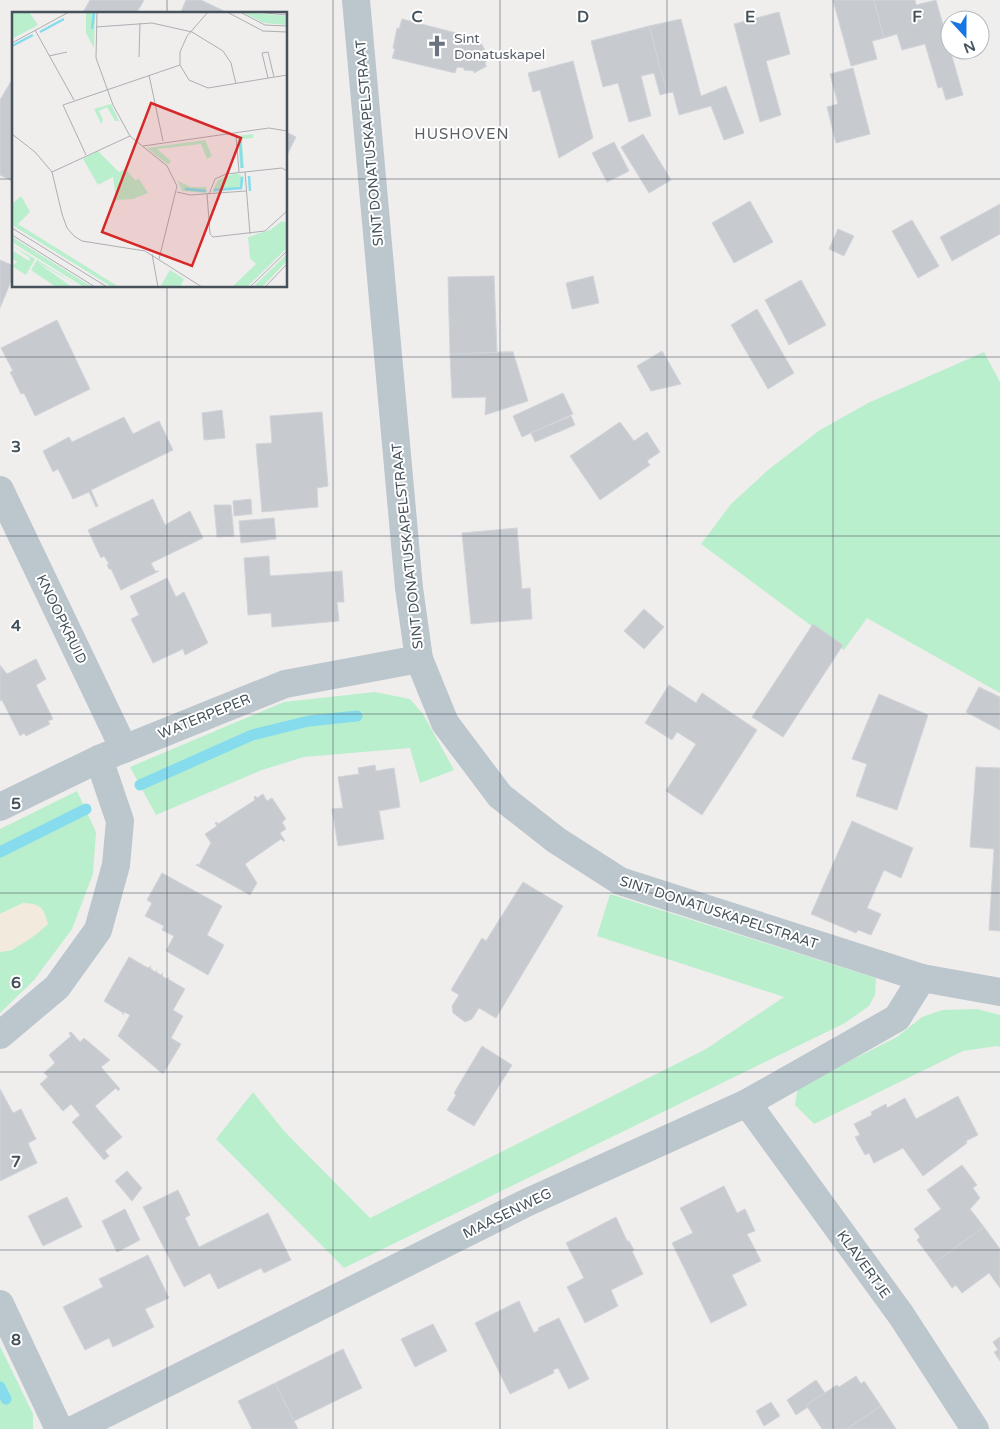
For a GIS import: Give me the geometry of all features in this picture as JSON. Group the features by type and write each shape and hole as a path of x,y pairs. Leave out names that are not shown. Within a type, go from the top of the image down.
{"street":[{"name":"SINT DONATUSKAPELSTRAAT","path":"356,0 409,588 419,659 445,723 500,796 556,840 620,881 922,978 1000,992"},
{"name":"KNOOPKRUID","path":"0,490 124,749"},
{"name":"WATERPEPER","path":"0,807 99,759 285,684 419,659"},
{"path":"0,1034 57,987 98,930 116,865 120,821 99,759"},
{"name":"MAASENWEG","path":"75,1429 528,1202 747,1104 897,1018 922,978"},
{"name":"KLAVERTJE","path":"747,1104 901,1315 975,1429"},
{"path":"0,1304 59,1429"}],"green space":[{"path":"984,352 1000,382 1000,693 867,618 844,650 701,544 731,504 768,470 820,430 868,403"},
{"path":"375,692 410,699 423,714 454,770 420,783 410,748 304,757 262,770 156,815 130,767 284,702"},
{"path":"77,791 96,832 93,874 72,929 34,980 0,1013 0,952 12,950 39,932 23,903 0,914 0,829"},
{"path":"610,894 876,978 875,995 869,1006 845,1023 344,1268 216,1139 253,1092 284,1131 370,1218 706,1049 784,997 597,936"},
{"path":"977,1009 1000,1015 1000,1047 963,1051 814,1124 795,1105 798,1087 897,1037 922,1017 942,1010"},
{"path":"0,1346 33,1414 33,1429 0,1429"}],"sand":[{"path":"24,903 34,904 43,910 48,924 26,942 0,952 0,914"}],"building":[{"path":"90,0 144,0 137,12 83,12"},
{"path":"186,0 201,0 226,12 181,12"},
{"path":"833,0 874,0 884,38 872,41 877,59 851,66"},
{"path":"874,0 915,0 916,5 936,0 940,14 940,60 953,60 963,95 946,100 942,87 938,88 925,44 902,50 897,34 884,38"},
{"path":"779,12 790,54 766,61 781,115 760,122 734,24"},
{"name":"Sint Donatuskapel","path":"402,19 464,35 464,42 471,43 473,41 473,44 480,45 481,43 487,54 489,53 485,64 487,66 474,73 474,71 457,67 455,73 392,58 397,28 399,29"},
{"path":"681,19 701,96 726,86 744,133 724,140 711,106 679,115 673,92 667,93 649,26"},
{"path":"649,26 667,93 660,95 654,73 641,76 651,116 629,122 618,83 603,87 591,41"},
{"path":"573,61 593,138 559,158 540,90 533,92 528,73"},
{"path":"853,68 870,134 836,143 827,107 838,104 830,74"},
{"path":"12,79 12,181 0,175 0,100"},
{"path":"288,133 296,137 288,153"},
{"path":"643,134 671,180 649,193 621,147"},
{"path":"614,142 629,171 607,182 592,153"},
{"path":"750,201 773,242 734,263 712,223"},
{"path":"1000,204 1000,234 952,261 940,237"},
{"path":"912,220 939,266 918,278 892,231"},
{"path":"838,229 854,236 844,256 829,249"},
{"path":"0,260 12,265 12,279 0,308"},
{"path":"494,276 497,352 513,352 450,354 448,277"},
{"path":"593,276 599,303 572,309 566,283"},
{"path":"801,280 826,325 789,345 765,300"},
{"path":"757,309 794,373 768,389 731,325"},
{"path":"57,320 90,389 35,416 24,393 21,394 10,372 13,371 1,348"},
{"path":"662,351 681,384 651,391 637,366"},
{"path":"513,352 528,401 485,415 486,397 452,398 450,354"},
{"path":"563,393 573,414 522,437 513,416"},
{"path":"222,410 225,438 204,440 202,413"},
{"path":"322,412 328,486 317,488 318,507 262,512 256,444 272,443 270,416"},
{"path":"571,416 575,425 535,442 531,433"},
{"path":"124,417 133,434 159,421 173,450 91,490 98,506 96,507 89,492 73,499 58,469 53,472 43,451 69,437 72,442"},
{"path":"620,422 634,441 647,432 660,452 647,461 650,465 600,500 570,456"},
{"path":"153,499 165,525 190,511 203,538 151,563 155,571 159,571 121,590 104,556 101,558 88,530"},
{"path":"251,499 252,514 234,516 233,501"},
{"path":"214,505 231,505 234,536 217,537"},
{"path":"274,518 276,539 241,543 239,521"},
{"path":"517,528 522,589 530,588 532,619 471,624 462,533"},
{"path":"269,556 270,576 342,571 344,602 337,602 339,621 272,627 271,613 248,615 244,558"},
{"path":"167,578 176,597 184,592 208,643 185,655 183,649 153,663 131,619 139,615 130,596"},
{"path":"644,609 664,627 644,649 624,631"},
{"path":"813,624 843,645 783,737 752,717"},
{"path":"36,659 46,679 36,685 53,719 48,721 50,724 26,736 24,733 20,736 2,700 0,701 0,665 7,674"},
{"path":"669,685 696,703 702,693 757,730 702,815 666,791 696,744 677,732 672,740 645,723"},
{"path":"979,687 1000,697 1000,730 966,712"},
{"path":"879,694 928,715 897,810 856,796 867,764 852,759"},
{"path":"375,765 376,771 394,768 400,807 379,811 384,839 338,846 332,809 343,808 338,777 359,774 358,768"},
{"path":"976,767 1000,768 1000,931 989,930 994,849 970,847"},
{"path":"263,794 267,801 272,798 286,819 282,822 286,829 280,833 285,841 281,839 245,864 257,883 250,895 196,865 199,865 211,843 205,834 217,826 215,823 217,822 218,824 255,800 255,796 257,798"},
{"path":"852,821 913,848 901,878 884,870 867,908 881,914 871,935 858,930 856,933 811,914"},
{"path":"162,873 222,906 207,935 224,945 208,975 166,951 174,936 162,930 164,926 145,916 152,903 147,900"},
{"path":"523,882 563,906 496,1018 479,1008 472,1019 465,1022 453,1013 452,1006 459,995 451,990 482,938 486,941"},
{"path":"129,957 148,968 151,966 150,968 155,972 157,970 156,972 161,975 163,973 162,976 167,979 169,977 168,979 185,989 173,1010 183,1016 171,1038 181,1044 163,1074 118,1036 130,1015 124,1012 123,1015 123,1013 104,1001"},
{"path":"71,1032 80,1042 84,1038 110,1060 101,1067 120,1089 118,1091 116,1088 95,1106 122,1137 105,1151 109,1156 104,1160 72,1122 80,1115 71,1104 63,1111 40,1084 48,1077 44,1073 55,1063 49,1055 71,1036 69,1033"},
{"path":"482,1046 512,1065 474,1126 447,1110 456,1095 454,1093"},
{"path":"0,1089 13,1113 21,1109 36,1139 28,1143 37,1163 0,1181"},
{"path":"958,1096 978,1135 966,1141 967,1143 923,1176 903,1148 874,1163 869,1153 865,1155 855,1137 860,1135 854,1124 872,1115 871,1112 886,1104 887,1108 905,1098 916,1119"},
{"path":"962,1165 977,1185 973,1188 980,1198 970,1209 984,1227 934,1263 917,1240 920,1237 914,1229 941,1209 927,1190"},
{"path":"127,1171 142,1188 132,1201 115,1181"},
{"path":"724,1186 737,1213 745,1209 755,1231 747,1234 761,1261 732,1275 747,1305 711,1323 672,1243 693,1233 680,1208"},
{"path":"178,1190 190,1215 185,1218 199,1247 268,1213 291,1260 264,1273 261,1268 218,1289 210,1273 184,1287 143,1207"},
{"path":"67,1197 82,1227 43,1246 28,1216"},
{"path":"125,1209 140,1240 117,1252 102,1221"},
{"path":"616,1217 627,1241 629,1241 634,1250 632,1251 643,1274 611,1290 618,1306 585,1323 567,1287 584,1278 566,1243"},
{"path":"984,1227 1000,1249 1000,1288 989,1273 962,1293 956,1285 952,1288 934,1263"},
{"path":"148,1255 169,1298 145,1309 154,1327 113,1347 109,1338 85,1350 63,1307 103,1287 99,1279"},
{"path":"519,1301 534,1333 539,1330 538,1328 559,1318 589,1379 569,1389 558,1368 553,1370 554,1373 510,1394 475,1323"},
{"path":"433,1324 447,1351 415,1367 401,1339"},
{"path":"1000,1337 1000,1361 994,1352 998,1350 993,1342"},
{"path":"343,1349 362,1388 294,1421 275,1383"},
{"path":"856,1376 861,1384 864,1381 881,1406 847,1429 822,1429 806,1405 837,1385 839,1387"},
{"path":"816,1380 825,1393 806,1405 808,1407 796,1415 787,1400"},
{"path":"275,1383 298,1429 252,1429 238,1401"},
{"path":"771,1402 780,1416 764,1426 756,1411"},
{"path":"881,1406 896,1429 847,1429"}],"waterway":[{"path":"140,785 252,735 309,721 357,716"},
{"path":"0,852 86,809"},
{"path":"0,1387 6,1399"}],"place":[{"name":"Sint Donatuskapel","path":"437,46"}],"district":[{"name":"HUSHOVEN","path":"462,134"}]}
